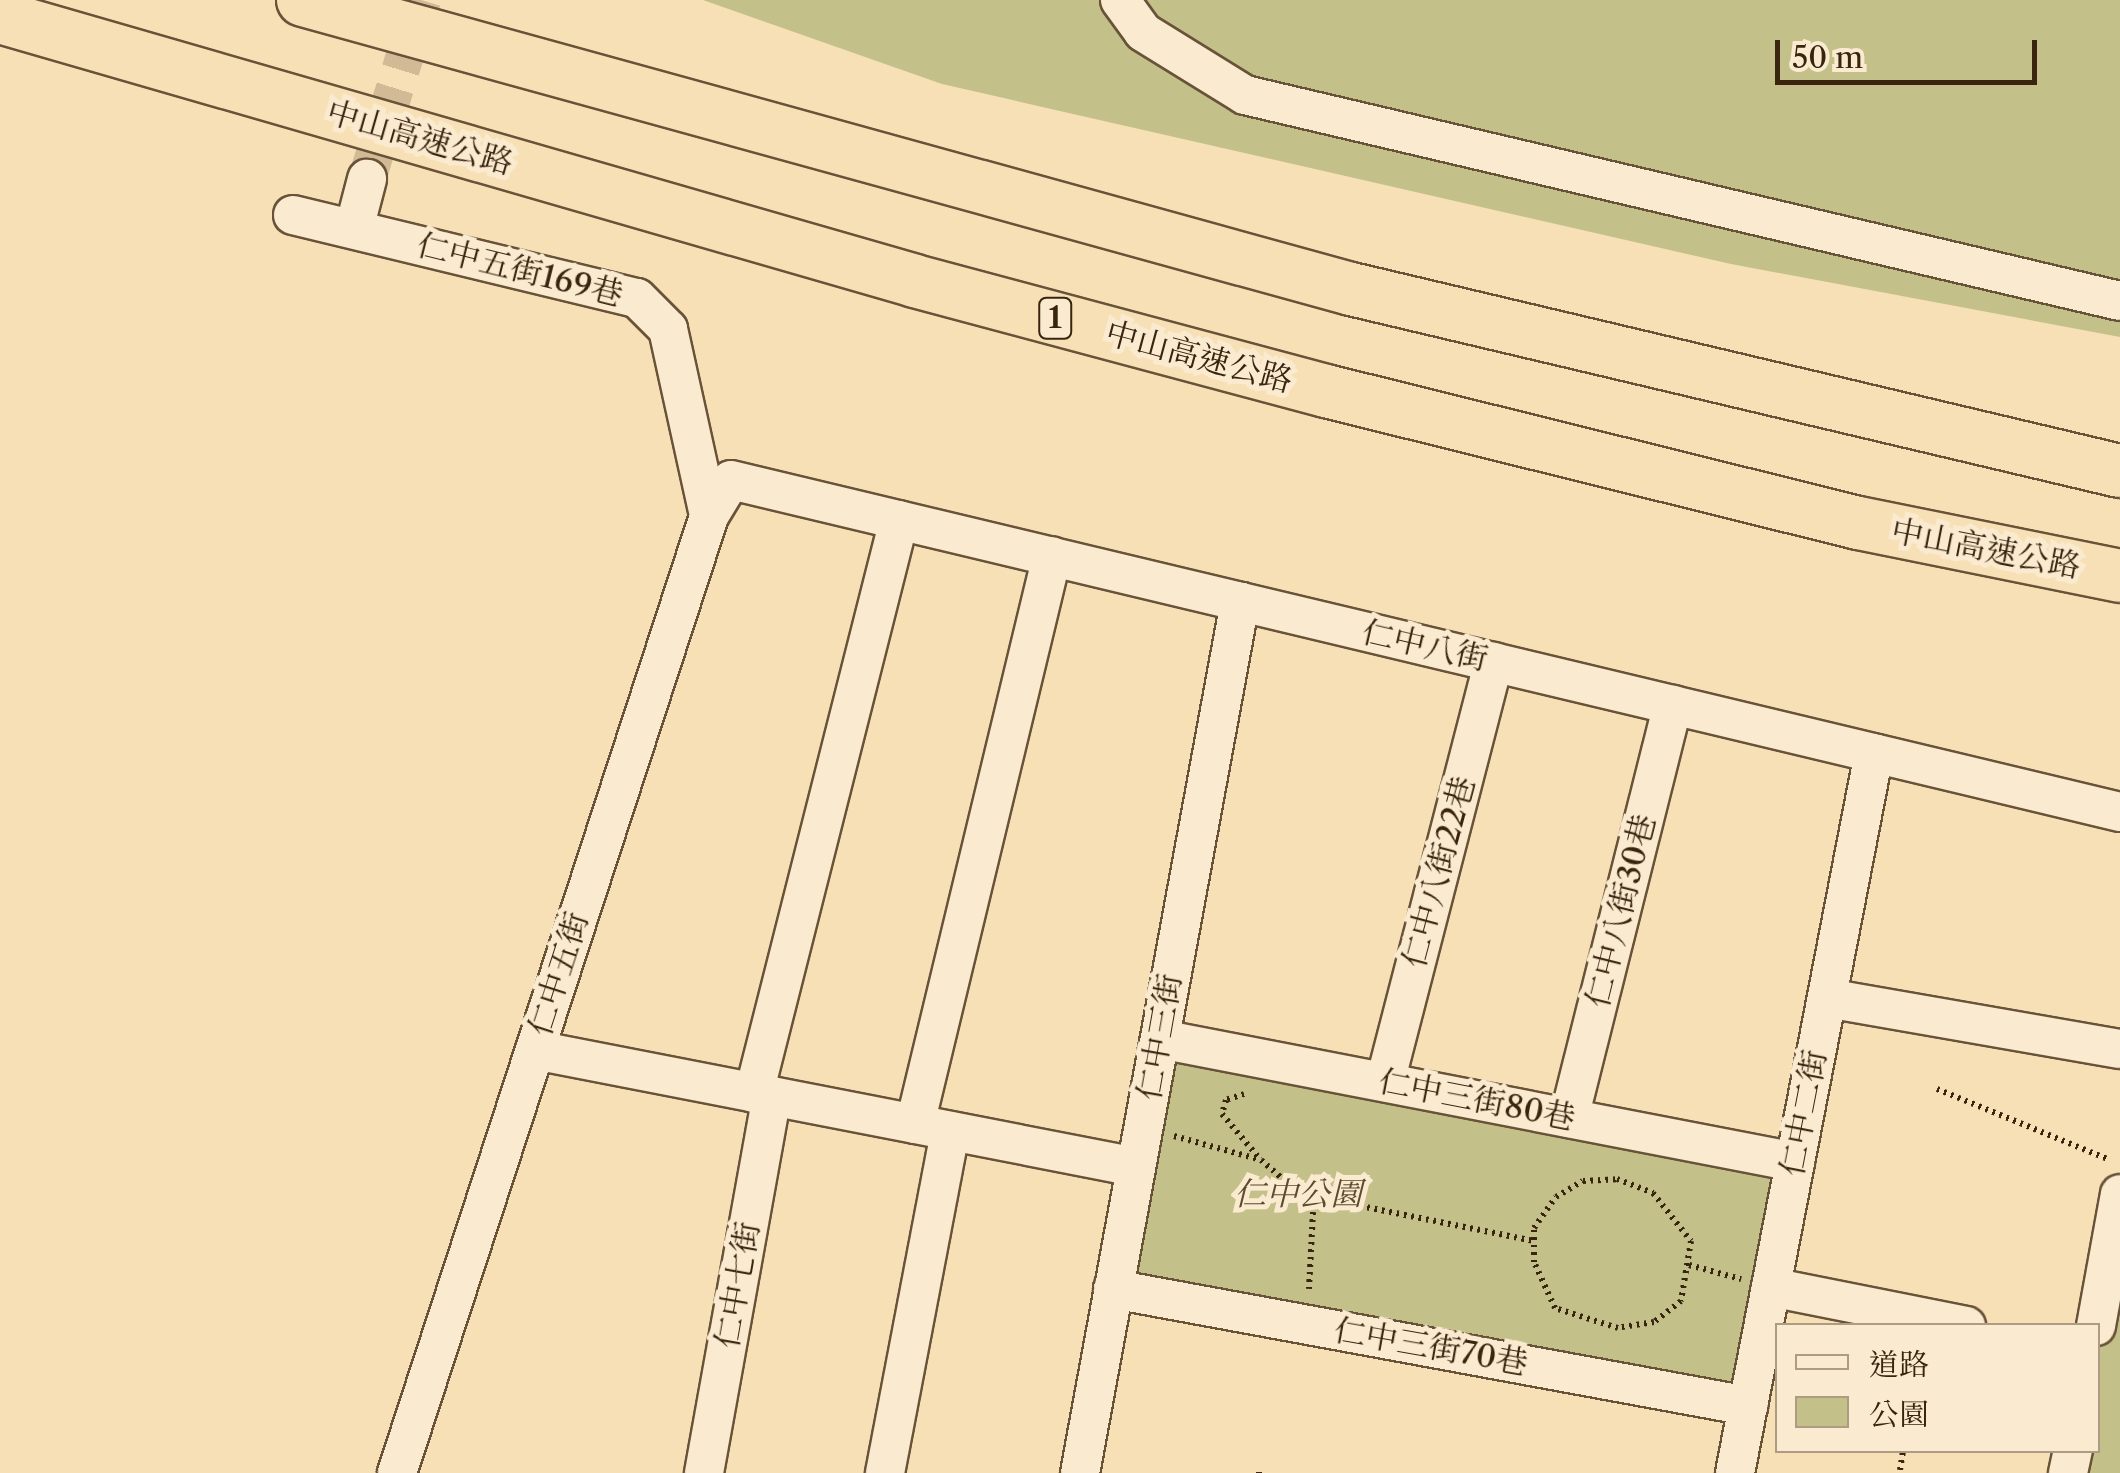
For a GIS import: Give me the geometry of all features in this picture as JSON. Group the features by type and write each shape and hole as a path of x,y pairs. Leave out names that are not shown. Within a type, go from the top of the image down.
{"highway":[{"path":"303,0 1350,289 2120,471"},
{"name":"中山高速公路","path":"0,18 915,281 1326,391 1858,523 2120,576"}],"street":[{"path":"1120,0 1142,32 1245,95 2120,301"},
{"path":"354,229 367,179"},
{"name":"仁中五街169巷","path":"293,214 637,298 668,329 709,516"},
{"name":"仁中五街","path":"397,1473 709,516 731,480"},
{"name":"仁中八街","path":"731,480 2120,812"},
{"name":"仁中七街","path":"704,1473 763,1095 898,520"},
{"path":"885,1473 933,1128 1052,556"},
{"name":"仁中三街","path":"1080,1473 1240,602"},
{"name":"仁中八街22巷","path":"1385,1082 1494,662"},
{"name":"仁中八街30巷","path":"1569,1118 1673,705"},
{"name":"仁中二街","path":"1735,1473 1874,753"},
{"path":"1827,998 2120,1048"},
{"name":"仁中三街80巷","path":"1160,1038 1795,1162"},
{"path":"534,1050 933,1128 1139,1150"},
{"path":"2097,1323 2120,1194"},
{"path":"1771,1287 1951,1323"},
{"name":"仁中三街70巷","path":"1114,1289 1748,1406"}],"path":[{"path":"1280,1062 1256,1089 1226,1100 1222,1114 1313,1212 1304,1324"},
{"path":"1938,1089 2120,1164"},
{"path":"1139,1150 1261,1160"},
{"path":"1618,1179 1653,1193 1675,1216 1691,1241 1689,1265 1680,1300 1654,1322 1618,1328 1555,1308 1534,1262 1534,1228 1556,1196 1582,1181 1618,1179"},
{"path":"1300,1194 1534,1240"},
{"path":"1689,1265 1771,1287"},
{"path":"1900,1470 1903,1453"}],"green space":[{"path":"703,0 2120,0 2120,337 1731,264 942,84"},
{"name":"仁中公園","path":"1160,1039 1795,1162 1747,1412 1112,1288"},
{"path":"2120,1208 2120,1473 2071,1473 2075,1453 2100,1453 2099,1323"}],"tunnel":[{"path":"367,179 422,0"}]}
